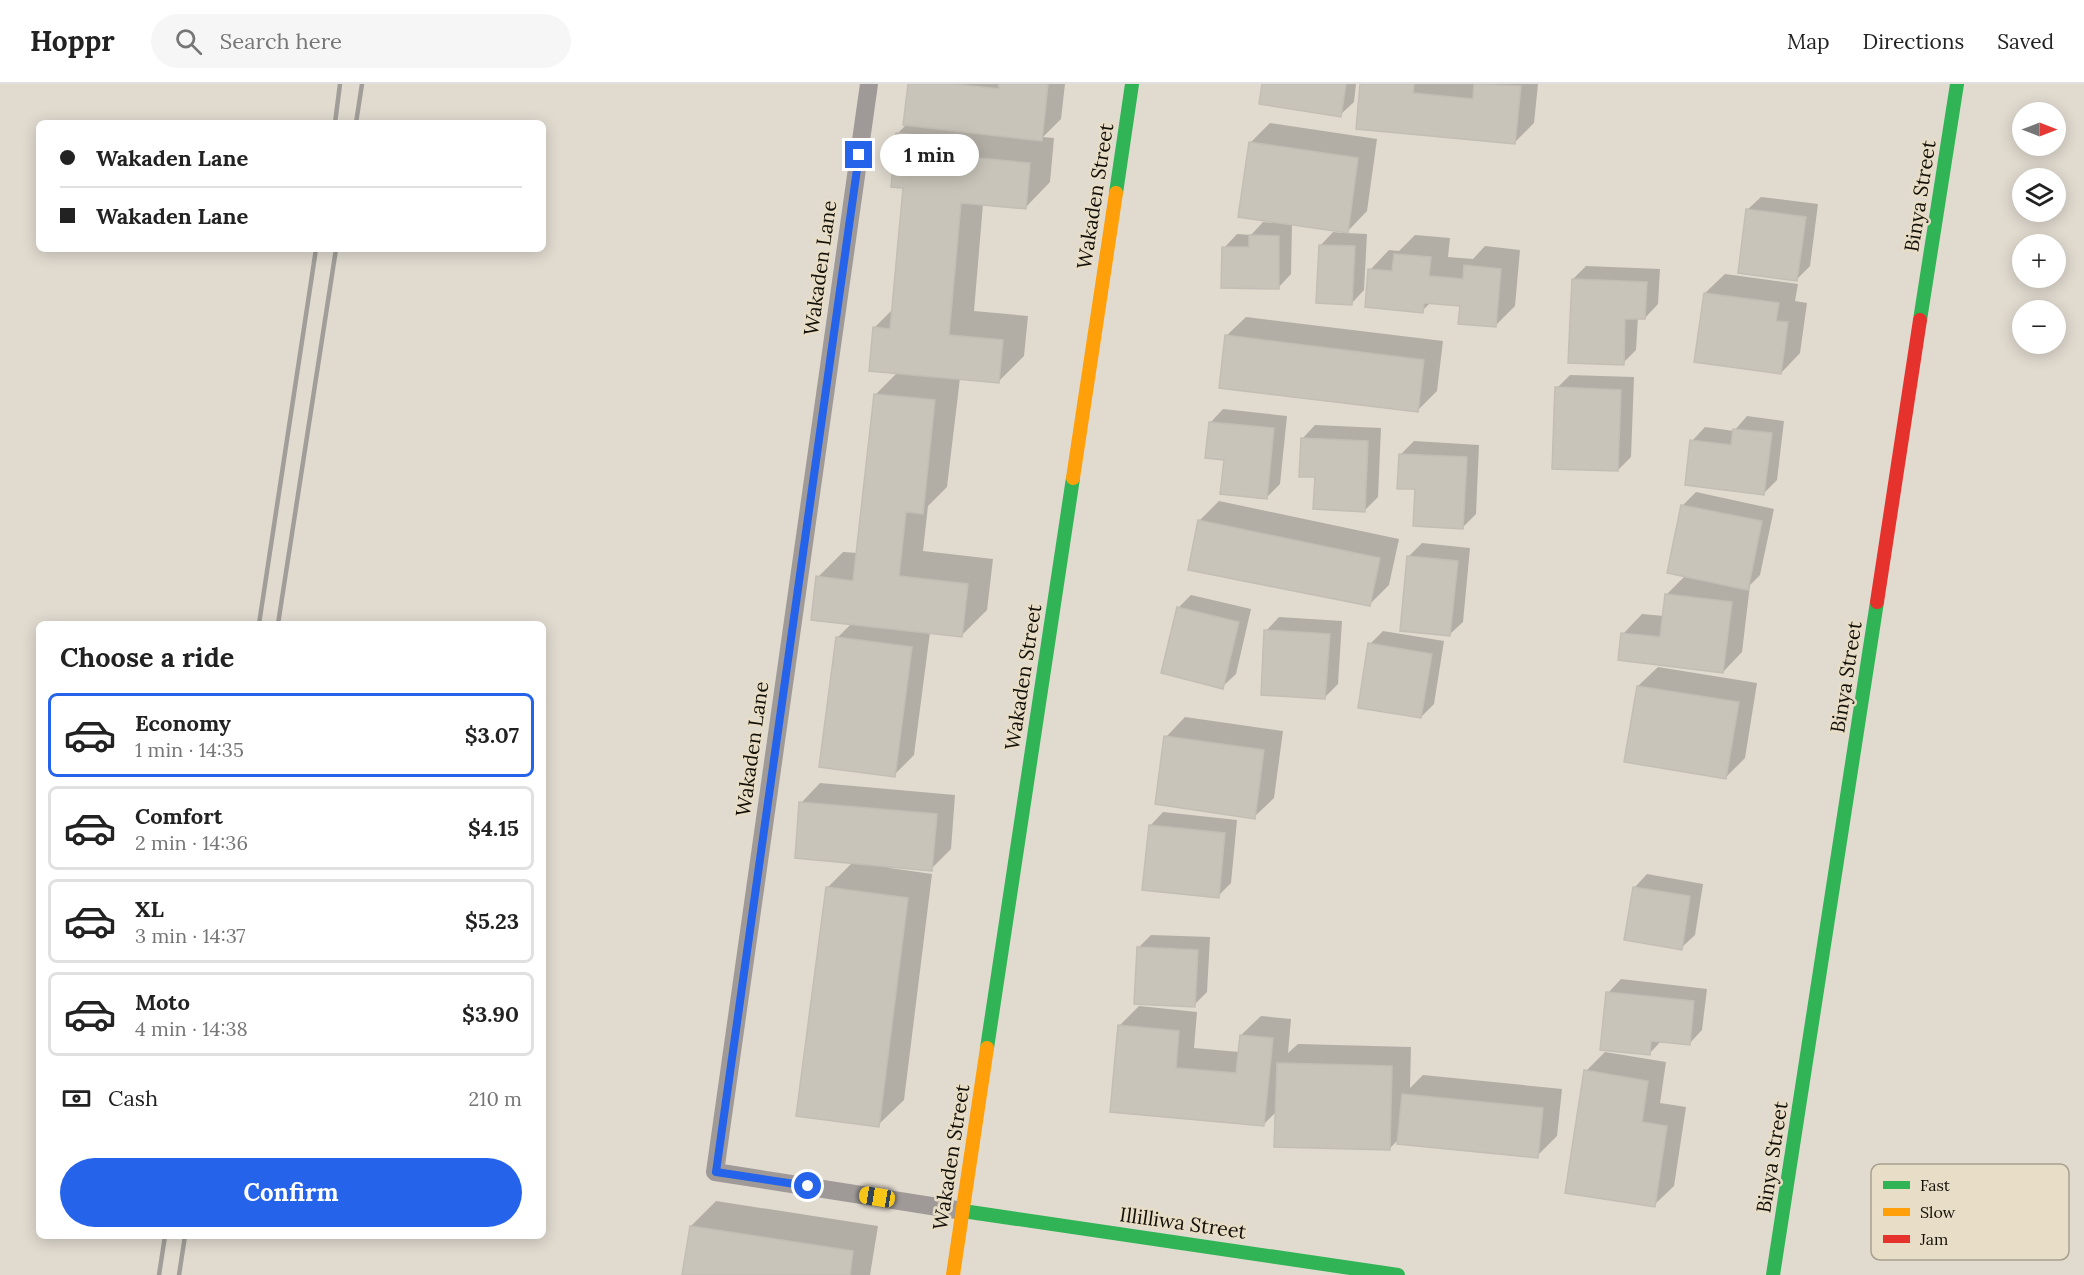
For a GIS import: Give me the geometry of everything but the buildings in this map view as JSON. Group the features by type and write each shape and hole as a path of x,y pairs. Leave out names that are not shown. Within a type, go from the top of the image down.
{"street":[{"name":"Wakaden Street","path":"953,1275 1132,84"},
{"name":"Binya Street","path":"1773,1275 1956,84"},
{"name":"Illilliwa Street","path":"963,1211 1398,1275"}],"lane":[{"name":"Wakaden Lane","path":"869,84 716,1172 963,1211"}],"railway":[{"path":"335,120 340,84"},
{"path":"356,120 362,84"},
{"path":"259,621 316,252"},
{"path":"278,621 336,252"},
{"path":"159,1275 165,1239"},
{"path":"179,1275 185,1239"}],"traffic: fast":[{"path":"1116,193 1132,84"},
{"path":"1920,320 1957,84"},
{"path":"987,1048 1073,478"},
{"path":"1773,1275 1877,602"},
{"path":"963,1211 1398,1275"}],"traffic: slow":[{"path":"1073,478 1116,193"},
{"path":"953,1275 987,1048"}],"traffic: jam":[{"path":"1877,602 1920,320"}],"route":[{"path":"808,1186 716,1172 859,155"}]}
